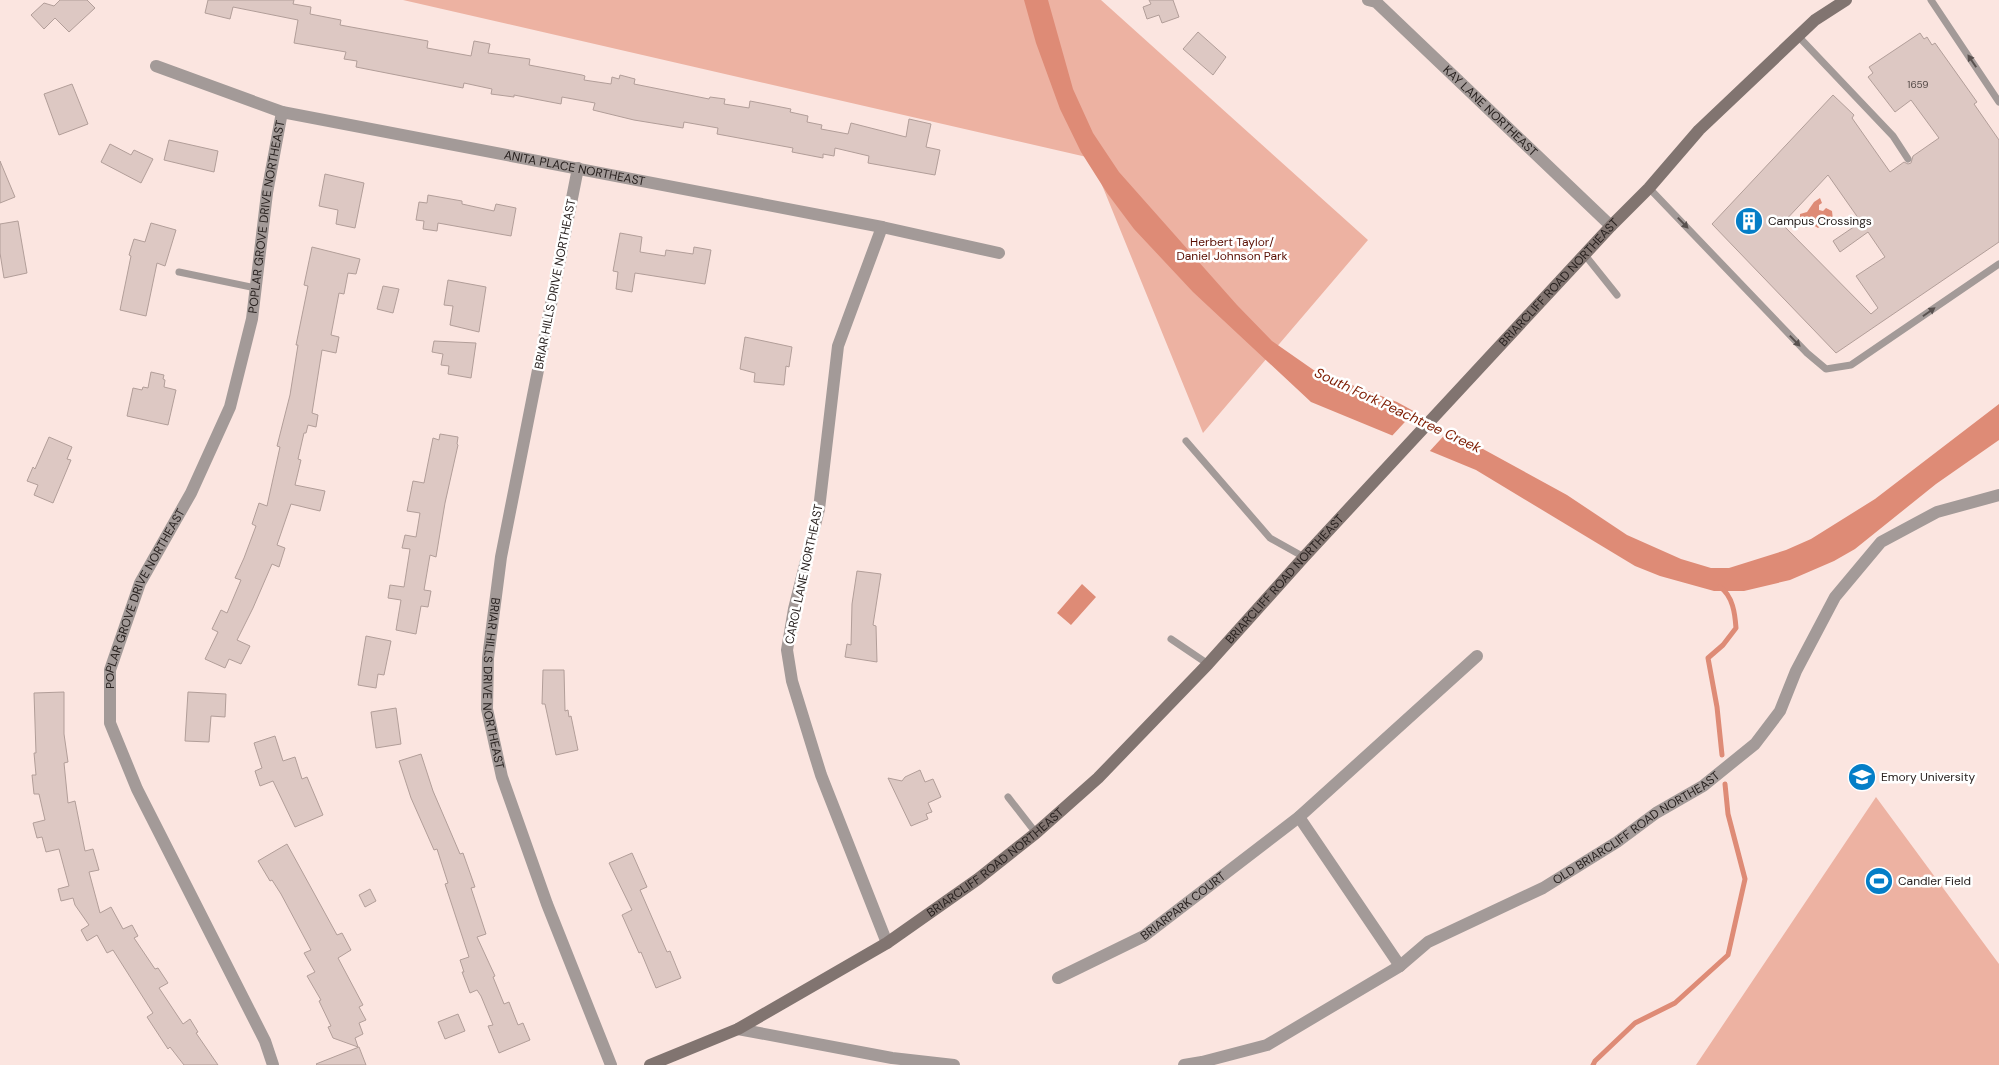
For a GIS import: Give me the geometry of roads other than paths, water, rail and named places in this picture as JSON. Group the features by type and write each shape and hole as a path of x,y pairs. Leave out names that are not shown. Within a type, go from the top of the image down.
{"main road":[{"name":"BRIARCLIFF ROAD NORTHEAST","path":"650,1065 738,1029 887,943 978,879 1036,833 1098,778 1208,664 1585,254 1649,188 1699,130 1815,20 1846,0"}],"street":[{"name":"KAY LANE NORTHEAST","path":"1374,1 1611,226"},
{"name":"ANITA PLACE NORTHEAST","path":"156,66 282,112 578,168 1000,253"},
{"name":"POPLAR GROVE DRIVE NORTHEAST","path":"273,1065 265,1041 137,789 110,723 110,670 140,583 191,493 230,407 252,319 268,193 282,112"},
{"name":"BRIAR HILLS DRIVE NORTHEAST","path":"578,168 501,557 488,658 487,709 502,777 547,904 611,1065"},
{"name":"CAROL LANE NORTHEAST","path":"882,228 838,346 819,509 794,609 787,650 792,681 821,775 887,943"},
{"name":"OLD BRIARCLIFF ROAD NORTHEAST","path":"1184,1065 1267,1045 1400,966 1428,942 1543,888 1617,842 1656,813 1704,786 1755,744 1780,711 1796,671 1835,597 1881,542 1937,512 1999,495"},
{"name":"BRIARPARK COURT","path":"1058,978 1144,936 1298,818 1477,656"},
{"path":"1298,818 1400,966"},
{"path":"738,1029 892,1058 954,1065"}],"lane":[{"path":"1931,0 1999,102"},
{"path":"1798,36 1893,136 1908,159"},
{"path":"1649,188 1807,353 1826,369 1851,366 1999,264"},
{"path":"1585,254 1617,295"},
{"path":"179,272 256,288"},
{"path":"1186,441 1270,538 1304,558"},
{"path":"1171,639 1208,664"},
{"path":"1008,797 1036,833"}],"water":[{"name":"South Fork Peachtree Creek","path":"1024,0 1048,0 1073,89 1093,133 1119,172 1237,305 1272,341 1315,371 1397,402 1567,495 1627,535 1681,559 1711,568 1729,568 1786,550 1811,539 1875,499 1999,404 1999,440 1936,484 1855,549 1834,561 1790,580 1744,591 1714,591 1660,576 1635,566 1476,470 1311,402 1193,292 1134,229 1107,193 1081,152 1060,109 1036,43"},
{"path":"1820,198 1822,203 1819,205 1819,210 1823,211 1826,208 1832,211 1833,220 1827,226 1822,225 1818,228 1813,225 1806,228 1800,223 1800,214 1807,212 1814,202"},
{"path":"1082,584 1096,597 1071,625 1057,613"}],"waterway":[{"path":"1720,587 1731,600 1736,628 1723,645 1708,658 1717,707 1722,755"},
{"path":"1593,1065 1635,1023 1675,1003 1728,955 1745,879 1728,814 1725,784"}],"place":[{"name":"Campus Crossings","path":"1749,221"},
{"name":"Emory University","path":"1862,777"},
{"name":"Candler Field","path":"1879,881"}],"park label":[{"name":"Herbert Taylor/ Daniel Johnson Park","path":"1232,249"}]}
